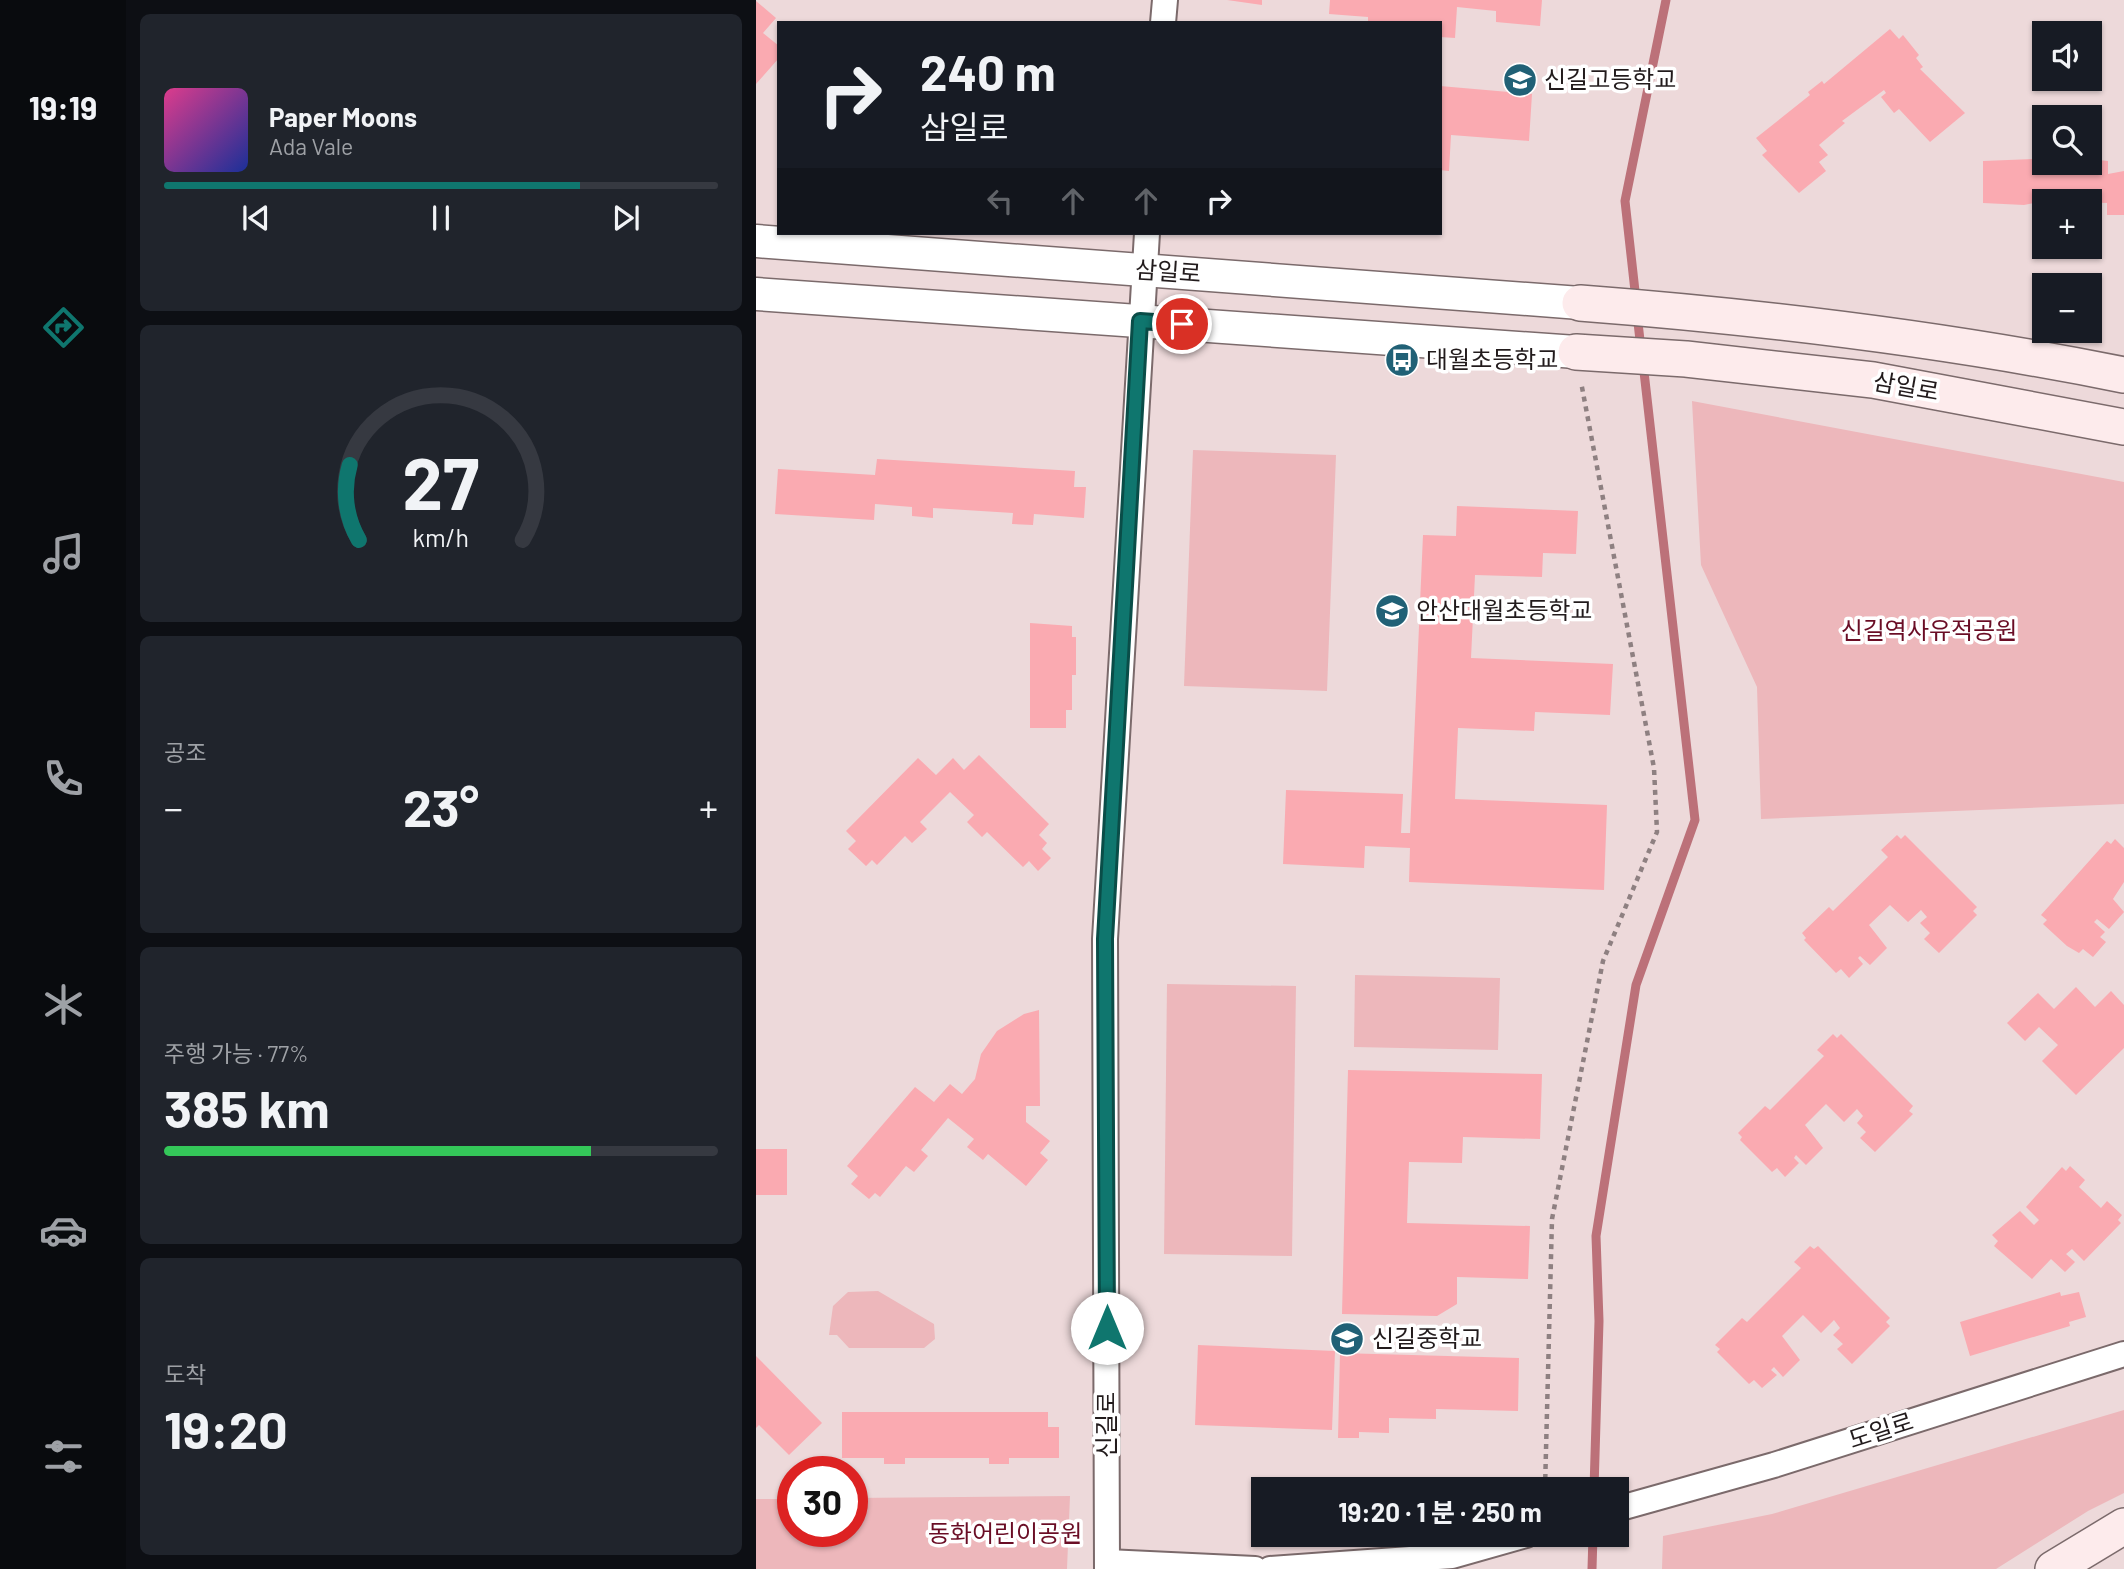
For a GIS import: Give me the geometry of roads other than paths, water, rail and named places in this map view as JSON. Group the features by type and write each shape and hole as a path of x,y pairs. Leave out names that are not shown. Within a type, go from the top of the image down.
{"main road":[{"name":"삼일로","path":"1580,303 1737,315 2053,360 2124,375"},
{"name":"삼일로","path":"1576,352 1686,359 1873,380 2124,427"},
{"path":"2053,1569 2124,1526"}],"street":[{"path":"1163,21 1165,0"},
{"name":"신길로","path":"1107,1566 1105,939 1147,235"},
{"name":"삼일로","path":"756,241 1580,303"},
{"name":"삼일로","path":"756,294 1576,352"},
{"name":"도일로","path":"1629,1506 1774,1465 2124,1354"},
{"path":"1270,1569 1452,1556 1484,1547"},
{"path":"1107,1566 1255,1569"}],"waterway":[{"path":"1636,300 1625,201 1666,0"},
{"path":"1637,314 1641,349"},
{"path":"1594,1477 1599,1321 1596,1236 1636,985 1695,820 1643,363"},
{"path":"1592,1569 1593,1547"}],"place":[{"name":"신길고등학교","path":"1520,80"},
{"name":"대월초등학교","path":"1402,360"},
{"name":"안산대월초등학교","path":"1392,611"},
{"name":"신길중학교","path":"1347,1339"}],"park label":[{"name":"신길역사유적공원","path":"1929,631"},
{"name":"동화어린이공원","path":"1005,1534"}]}
